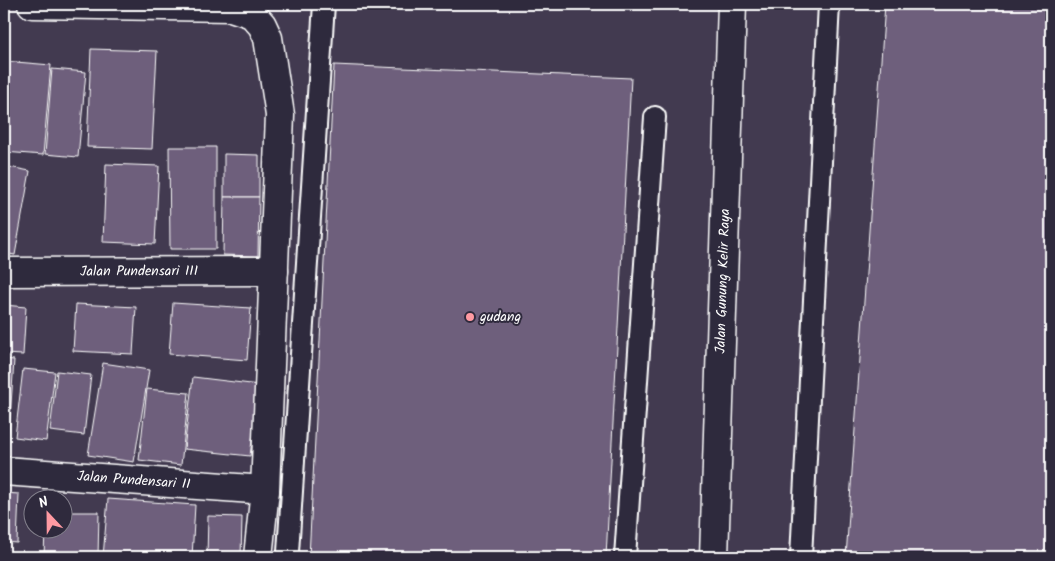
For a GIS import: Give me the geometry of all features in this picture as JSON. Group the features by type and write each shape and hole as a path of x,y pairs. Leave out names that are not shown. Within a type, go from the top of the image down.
{"street":[{"path":"32,4 231,7 252,14 262,25 268,38 280,114 265,490 258,557"},
{"name":"Jalan Gunung Kelir Raya","path":"714,557 732,4"},
{"name":"Jalan Pundensari III","path":"4,272 274,271"},
{"name":"Jalan Pundensari II","path":"4,471 265,490"}],"lane":[{"path":"289,557 324,4"},
{"path":"801,557 829,4"},
{"path":"625,557 655,117"}],"building":[{"path":"885,4 1051,4 1051,557 846,557"},
{"path":"91,49 157,51 152,149 87,147"},
{"path":"4,61 51,65 43,155 4,152"},
{"name":"gudang","path":"334,65 631,78 606,557 309,557"},
{"path":"52,69 86,72 78,157 45,154"},
{"path":"169,147 216,147 216,249 170,249"},
{"path":"224,154 259,155 259,197 224,197"},
{"path":"106,164 159,166 155,244 103,242"},
{"path":"4,166 30,171 15,255 4,253"},
{"path":"224,197 259,197 258,256 223,255"},
{"path":"173,303 251,308 247,360 169,354"},
{"path":"76,304 136,307 133,354 73,351"},
{"path":"4,305 26,307 23,355 4,354"},
{"path":"4,359 14,360 7,464 4,463"},
{"path":"103,363 149,370 134,462 88,455"},
{"path":"23,369 55,372 46,441 15,437"},
{"path":"57,371 91,375 84,435 50,431"},
{"path":"193,377 259,385 250,456 184,449"},
{"path":"147,389 189,393 181,465 139,460"},
{"path":"4,493 19,494 17,543 4,542"},
{"path":"108,499 195,505 192,557 103,557"},
{"path":"72,512 99,512 98,557 44,557 45,538 72,538"},
{"path":"208,516 242,517 241,557 207,557"}],"place":[{"name":"gudang","path":"470,317"}]}
